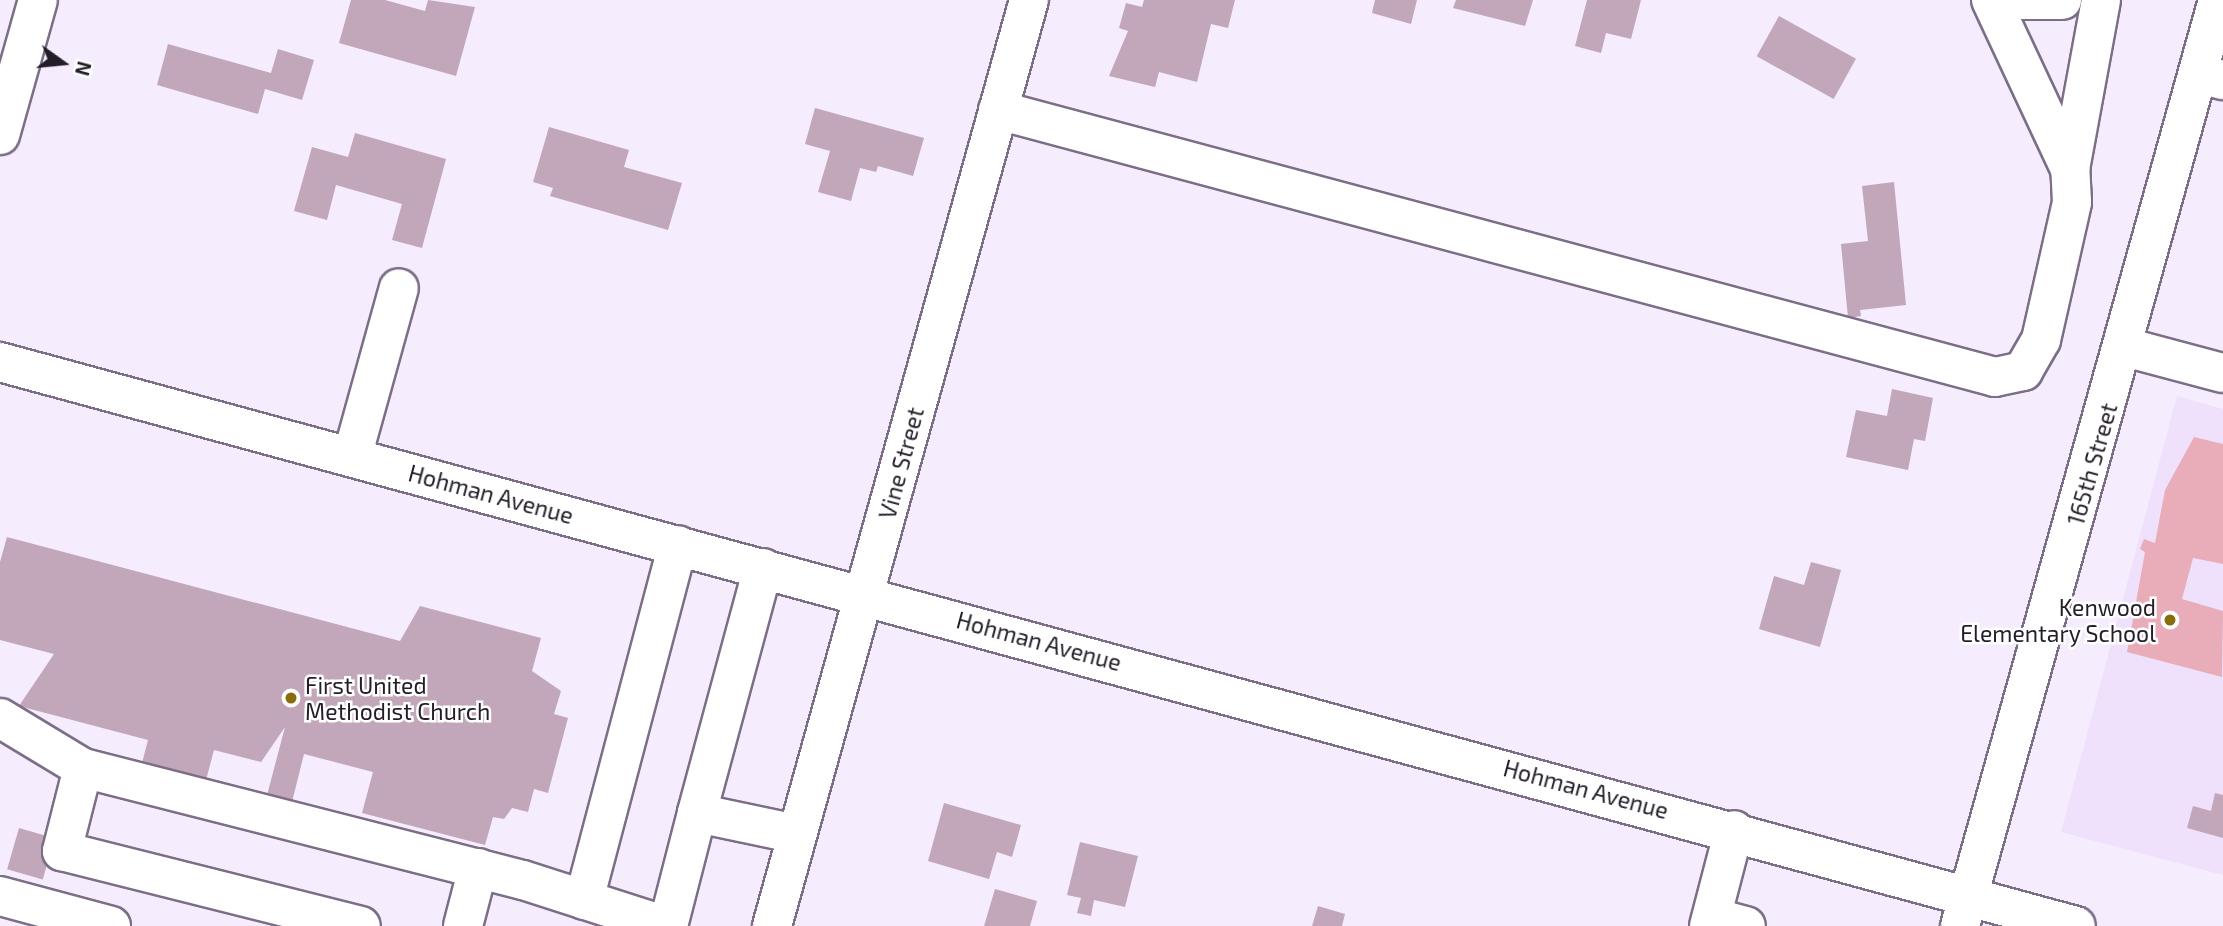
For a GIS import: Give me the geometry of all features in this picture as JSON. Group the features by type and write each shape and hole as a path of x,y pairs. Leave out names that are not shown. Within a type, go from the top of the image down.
{"main road":[{"path":"0,135 38,0"},
{"name":"Vine Street","path":"772,926 1028,0"},
{"path":"1991,0 2070,169"},
{"path":"2007,0 2062,0"},
{"path":"998,110 1995,377 2024,371 2041,340 2072,202 2070,169 2101,0"},
{"name":"165th Street","path":"1964,911 2125,347 2211,77 2218,0"},
{"path":"352,457 399,288"},
{"path":"2125,347 2223,373"},
{"name":"Hohman Avenue","path":"0,362 1734,830 1964,911 2076,926"},
{"path":"584,900 678,545"},
{"path":"0,718 83,768 478,868 667,926 763,568"},
{"path":"83,768 62,851 360,926"},
{"path":"697,813 797,834"},
{"path":"1722,923 1734,830"},
{"path":"463,926 478,868"},
{"path":"0,896 111,926"}],"shaded area":[{"name":"Kenwood Elementary School","path":"2177,396 2223,409 2223,875 2061,832"},
{"path":"2194,437 2223,444 2223,564 2193,558 2182,599 2223,611 2222,677 2127,652 2145,552 2140,549 2144,539 2155,543 2165,490"}],"building":[{"path":"351,0 385,0 425,11 428,0 475,7 456,76 339,43"},
{"path":"1144,0 1235,0 1228,28 1211,24 1197,82 1159,72 1155,87 1109,76 1128,31 1119,28 1126,3 1142,7"},
{"path":"1375,0 1417,0 1411,24 1372,13"},
{"path":"1456,0 1533,0 1525,26 1453,8"},
{"path":"1587,0 1641,0 1631,39 1606,33 1601,53 1575,46"},
{"path":"1779,16 1856,59 1834,99 1757,56"},
{"path":"168,44 271,73 278,49 314,60 302,100 265,89 258,114 157,85"},
{"path":"815,108 924,138 913,176 878,166 876,172 860,168 851,201 818,192 830,151 805,144"},
{"path":"549,127 629,150 624,167 682,183 668,230 550,196 553,188 533,182"},
{"path":"355,133 446,159 422,248 392,240 402,204 336,185 327,220 294,211 312,147 348,157"},
{"path":"1894,182 1906,305 1860,310 1861,316 1848,318 1841,244 1868,241 1862,186"},
{"path":"1892,389 1933,398 1925,441 1914,439 1908,470 1846,457 1856,410 1887,416"},
{"name":"First United Methodist Church","path":"7,537 400,641 420,606 541,638 532,671 561,691 554,714 568,718 548,793 534,789 528,812 512,808 504,819 493,817 485,845 362,813 373,772 304,754 291,806 266,799 285,727 261,762 214,750 205,784 141,767 148,740 19,706 54,654 0,640 0,562"},
{"path":"1811,562 1841,570 1820,647 1759,629 1774,576 1804,585"},
{"path":"2215,793 2223,795 2223,838 2187,828 2193,806 2211,811"},
{"path":"944,803 1021,825 1012,857 997,852 989,879 928,861"},
{"path":"19,828 55,838 43,880 7,869"},
{"path":"1080,842 1138,856 1125,907 1094,900 1091,916 1077,913 1081,898 1067,895"},
{"path":"995,889 1037,901 1030,926 984,926"},
{"path":"1318,906 1345,914 1342,926 1312,926"}],"place":[{"name":"Kenwood Elementary School","path":"2170,620"},
{"name":"First United Methodist Church","path":"291,698"}]}
